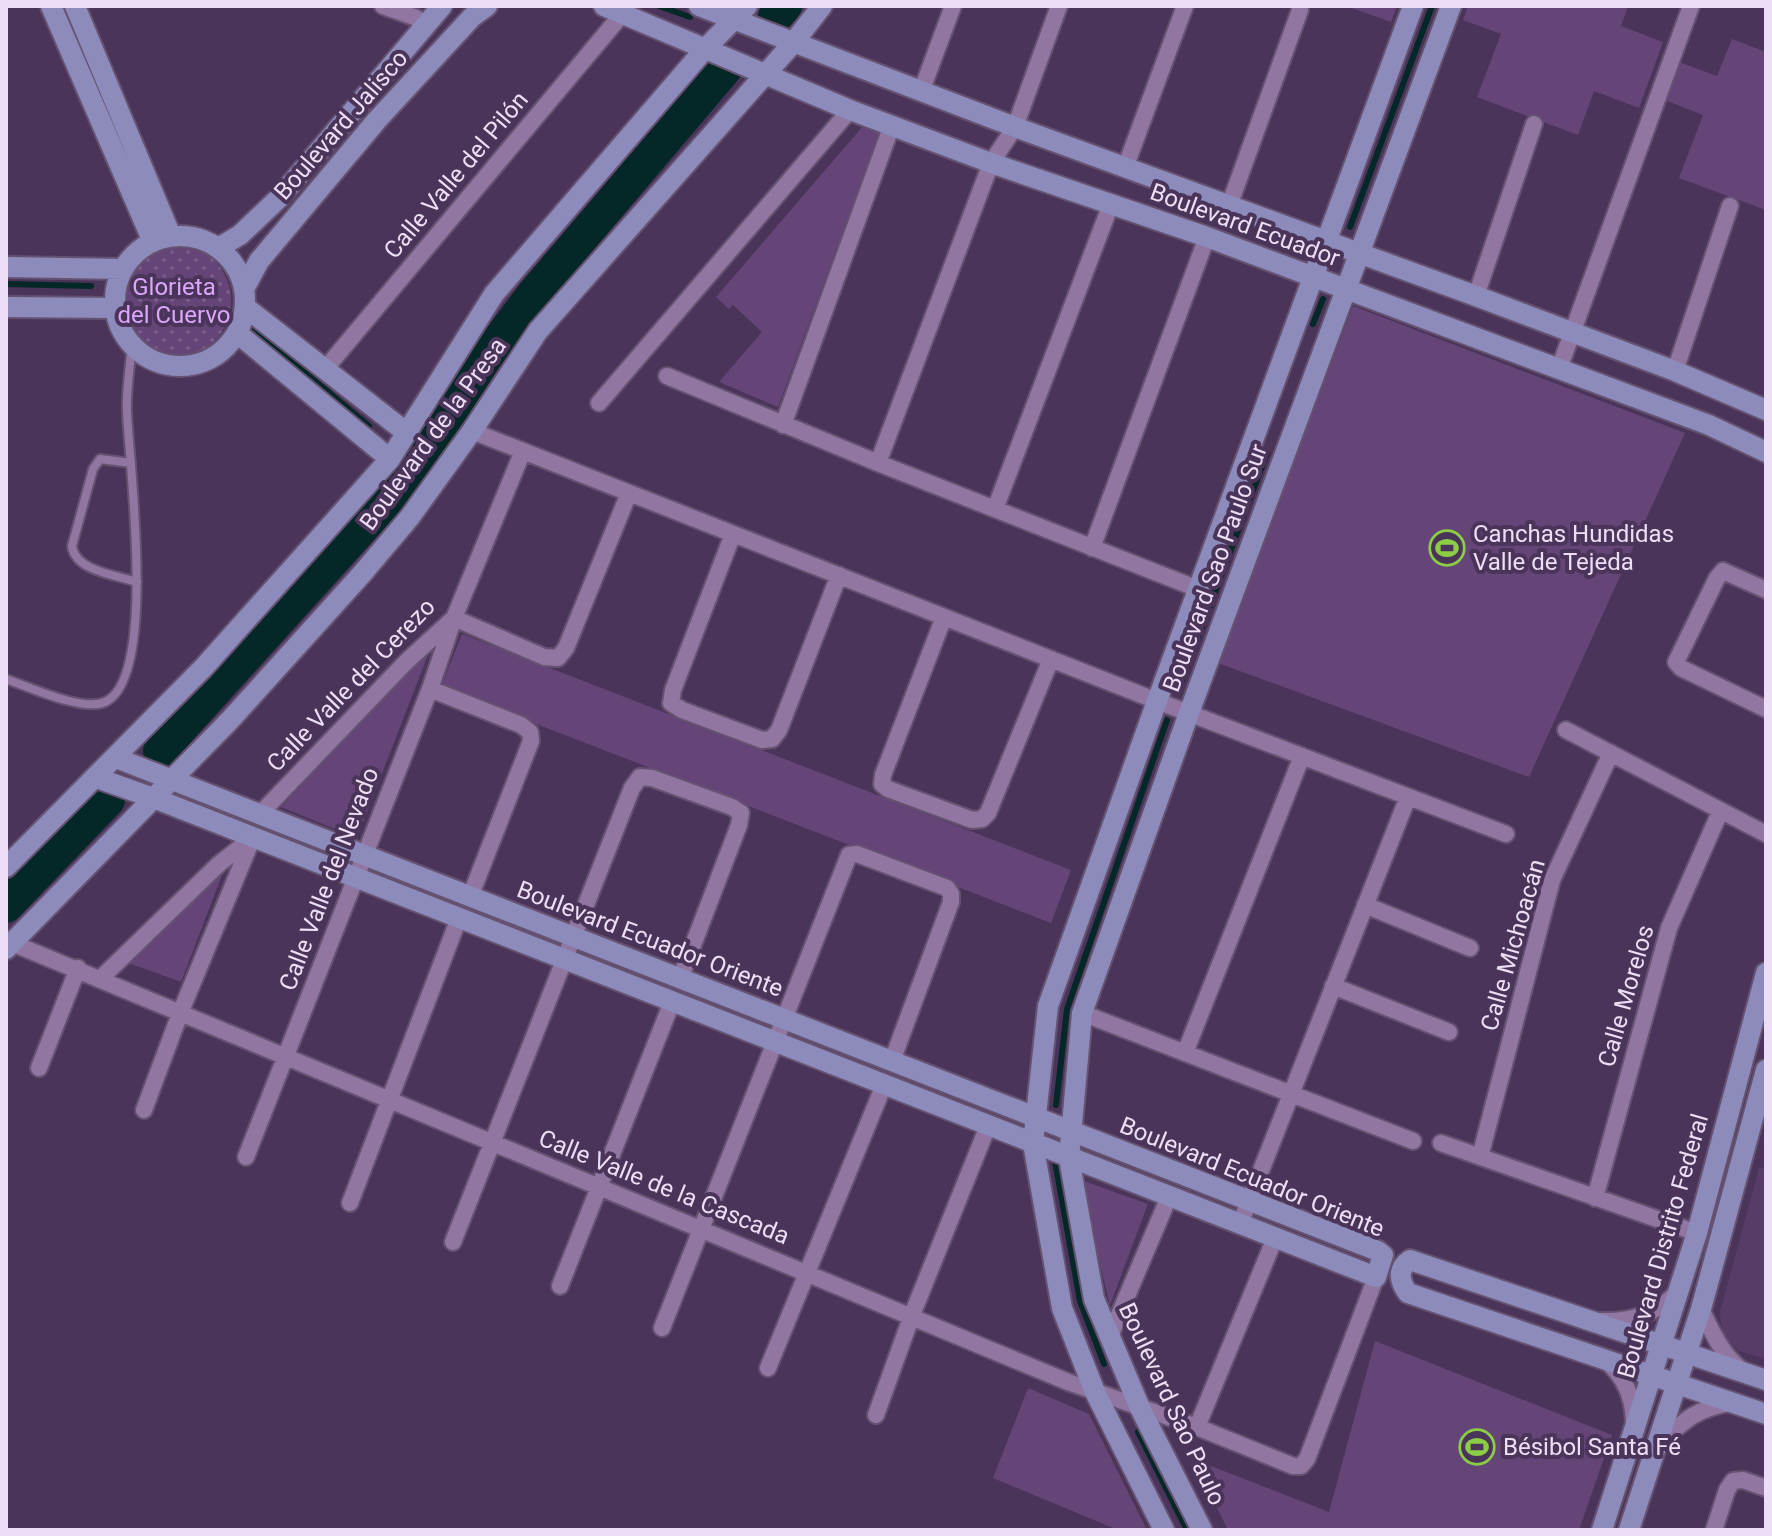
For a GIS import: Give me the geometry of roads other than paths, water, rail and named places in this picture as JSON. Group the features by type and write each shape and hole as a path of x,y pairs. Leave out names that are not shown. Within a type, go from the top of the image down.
{"street":[{"path":"51,6 162,239"},
{"path":"75,6 162,239"},
{"path":"383,6 426,24"},
{"name":"Boulevard Jalisco","path":"218,248 240,235 279,198 442,6"},
{"name":"Boulevard Jalisco","path":"245,297 259,261 377,120 472,17 487,6"},
{"path":"699,6 741,13"},
{"name":"Boulevard de la Presa","path":"9,946 156,799 391,540 472,431 538,331 793,43 822,6"},
{"path":"921,92 953,6"},
{"path":"878,463 991,163 1015,127 1059,6"},
{"path":"1125,168 1185,6"},
{"name":"Boulevard Sao Paulo Sur","path":"1033,1143 1048,1006 1413,6"},
{"name":"Boulevard Sao Paulo Sur","path":"1069,1158 1082,1013 1189,713 1451,6"},
{"path":"1559,369 1691,6"},
{"path":"614,10 704,50"},
{"name":"Calle Valle del Pilón","path":"326,368 614,10"},
{"path":"1229,206 1300,10"},
{"name":"Boulevard Ecuador","path":"741,13 793,43 1572,332 1766,410"},
{"name":"Boulevard de la Presa","path":"6,867 204,667 390,459 494,294 704,50 741,13"},
{"name":"Boulevard Ecuador","path":"704,50 991,163 1207,237 1709,425 1766,452"},
{"path":"599,403 850,110"},
{"path":"1476,296 1534,124"},
{"path":"783,425 892,125"},
{"path":"995,509 1111,204"},
{"path":"1675,371 1730,206"},
{"path":"193,237 218,248 236,267 245,297 237,333 219,353 207,360 180,366 154,361 132,345 118,322 115,295 123,269 141,248 162,239 193,237"},
{"path":"1092,548 1207,237"},
{"path":"6,267 123,269"},
{"path":"245,297 407,433"},
{"path":"6,307 115,308"},
{"path":"237,333 390,459"},
{"path":"667,376 1198,589"},
{"path":"472,431 1157,701 1506,834"},
{"name":"Calle Valle del Cerezo","path":"260,814 407,661 454,618 523,451"},
{"path":"454,618 544,657 558,658 566,648 629,493"},
{"path":"733,534 673,690 671,703 682,710 762,740 772,739 779,730 839,575"},
{"path":"1766,590 1723,571 1676,662 1681,668 1766,709"},
{"path":"944,617 883,775 882,784 888,789 972,820 982,819 988,813 1051,659"},
{"name":"Calle Valle del Nevado","path":"246,1157 430,689 454,618"},
{"path":"430,689 521,725 530,732 531,741 470,897"},
{"path":"1566,730 1766,834"},
{"name":"Calle Michoacán","path":"1480,1157 1552,880 1611,753"},
{"path":"1185,1053 1302,756"},
{"name":"Boulevard Ecuador Oriente","path":"97,778 1376,1277 1383,1260 1383,1255 1378,1251 116,758"},
{"path":"453,1242 632,788 640,777 652,778 741,813 680,979"},
{"path":"1240,1224 1408,797"},
{"name":"Calle Morelos","path":"1595,1198 1669,928 1720,812"},
{"path":"101,978 219,864 253,837"},
{"path":"144,1110 253,837"},
{"path":"662,1328 849,855 857,854 934,883 947,888 951,894 951,902 892,1061"},
{"path":"1365,905 1470,948"},
{"path":"350,1203 459,918"},
{"name":"Calle Valle de la Cascada","path":"9,946 78,968 1095,1392 1197,1427 1293,1466 1301,1466 1307,1459 1376,1277"},
{"path":"39,1068 78,968"},
{"name":"Boulevard Distrito Federal","path":"1602,1530 1697,1233 1764,983"},
{"path":"1333,986 1449,1032"},
{"path":"560,1286 672,1002"},
{"path":"1082,1013 1413,1141"},
{"path":"1629,1530 1701,1309 1766,1070"},
{"path":"768,1368 884,1085"},
{"path":"876,1415 912,1315 988,1126"},
{"path":"1033,1143 1062,1308 1095,1392 1164,1530"},
{"path":"1441,1143 1697,1233"},
{"name":"Boulevard Sao Paulo","path":"1069,1158 1094,1299 1140,1408 1202,1530"},
{"path":"1110,1336 1169,1197"},
{"path":"1197,1427 1275,1238"},
{"path":"1757,1377 1410,1260 1403,1264 1400,1272 1402,1286 1408,1293 1766,1414"},
{"path":"1590,1321 1623,1322 1660,1309 1679,1291"},
{"path":"1701,1309 1732,1363 1757,1377"},
{"path":"1603,1358 1629,1389 1635,1432"},
{"path":"1655,1448 1700,1410 1732,1402"},
{"path":"1714,1530 1733,1481 1743,1480 1766,1488"}],"lane":[{"path":"6,679 89,706 107,701 119,689 131,656 137,582 127,406 132,345"},
{"path":"131,463 100,459 93,469 72,546 73,556 80,563 137,582"}],"waterway":[{"path":"659,6 690,17"},
{"path":"775,17 785,6"},
{"path":"1350,227 1432,6"},
{"path":"160,751 389,498 415,466 485,358 533,295 725,69"},
{"path":"707,90 708,75"},
{"path":"6,284 91,286"},
{"path":"1313,324 1323,299"},
{"path":"254,330 369,426"},
{"path":"1180,686 1267,453"},
{"path":"1056,1105 1067,1009 1167,720"},
{"path":"6,906 108,800"},
{"path":"1055,1161 1080,1301 1104,1364"},
{"path":"1138,1432 1187,1530"}],"place":[{"name":"Canchas Hundidas Valle de Tejeda","path":"1447,548"},
{"name":"Bésibol Santa Fé","path":"1477,1447"}],"park label":[{"name":"Glorieta del Cuervo","path":"174,301"}]}
